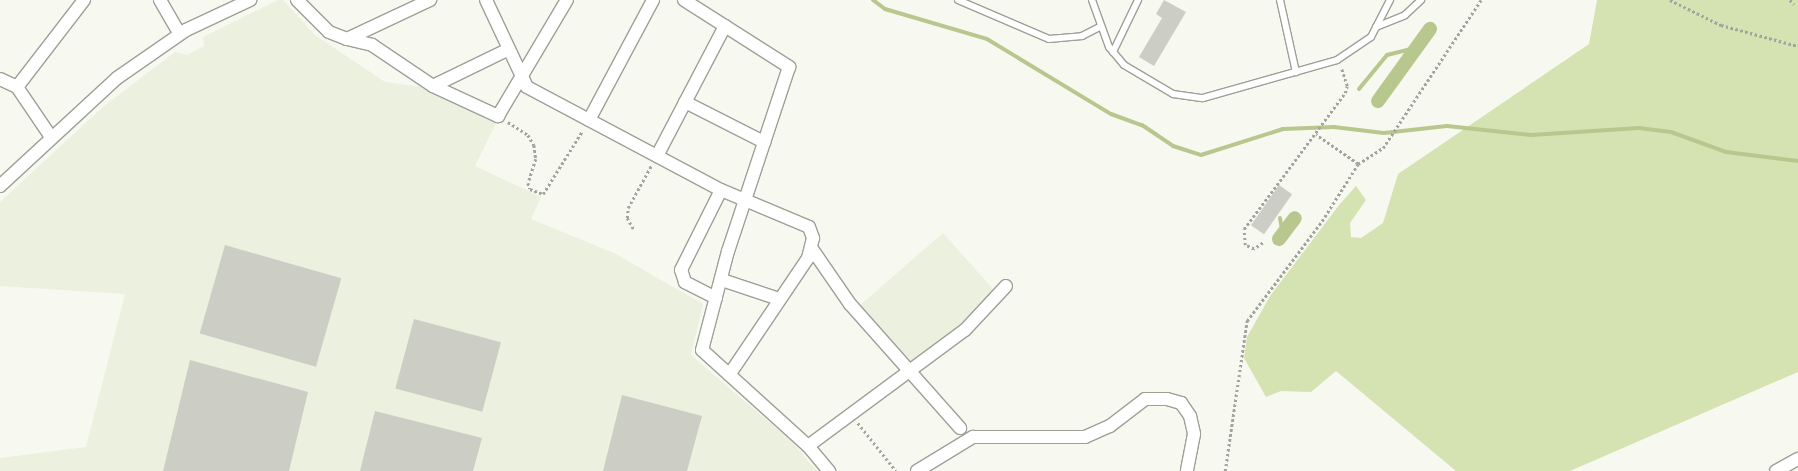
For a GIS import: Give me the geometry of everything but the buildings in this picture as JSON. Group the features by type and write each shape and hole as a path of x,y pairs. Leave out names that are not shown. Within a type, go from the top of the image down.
{"street":[{"path":"17,87 84,0"},
{"path":"160,0 180,34"},
{"path":"0,186 117,78 180,34 250,0"},
{"path":"297,0 330,32 347,39 372,45 433,86 498,116 521,82 567,0"},
{"path":"347,39 430,0"},
{"path":"486,0 521,82 721,190 808,226 812,249 850,304 913,371 960,428"},
{"path":"589,120 653,0"},
{"path":"684,0 789,67 700,347 808,446 829,471"},
{"path":"656,156 725,26"},
{"path":"433,86 507,50"},
{"path":"0,79 17,87 51,137"},
{"path":"685,102 764,142"},
{"path":"716,298 684,282 681,270 721,190"},
{"path":"729,375 812,249"},
{"path":"722,280 779,299"},
{"path":"808,446 913,371 976,321 1006,286"},
{"path":"917,471 973,437 1085,437 1110,426 1145,399 1167,398 1181,404 1190,416 1194,434 1187,471"},
{"path":"1776,471 1798,459"}],"lane":[{"path":"958,0 1049,39 1082,36 1100,27"},
{"path":"1092,0 1100,27 1113,52 1146,82 1173,94 1203,98 1337,60 1362,46 1376,27 1390,0"},
{"path":"1113,52 1138,0"},
{"path":"1280,0 1296,72"},
{"path":"1376,27 1405,16 1421,0"}],"path":[{"path":"1224,471 1247,321 1348,185 1358,164 1384,148 1481,0"},
{"path":"1670,0 1721,25 1798,46"},
{"path":"1790,0 1794,4"},
{"path":"1263,243 1254,249 1245,245 1244,229 1316,135 1347,86 1337,60"},
{"path":"498,116 528,134 536,160 530,189 543,194 589,120"},
{"path":"1316,135 1358,164"},
{"path":"632,230 627,218 628,208 656,156"},
{"path":"851,414 896,471"}],"shaded area":[{"path":"278,0 283,0 315,35 385,82 422,87 496,123 475,166 541,197 531,219 614,253 703,304 691,355 791,441 817,471 0,471 0,458 86,447 125,294 0,286 0,202 104,106 175,52 187,55 204,46 203,37"},
{"path":"943,233 995,291 976,315 911,361 859,306"}],"green space":[{"path":"1597,0 1798,0 1798,372 1570,471 1456,471 1336,371 1311,392 1281,391 1266,397 1244,358 1247,337 1270,296 1339,205 1356,186 1366,200 1350,223 1351,237 1361,238 1383,223 1398,174 1589,44"}],"waterway":[{"path":"873,0 885,9 987,39 1111,114 1142,125 1173,146 1201,155 1283,129 1334,127 1384,133 1447,126 1531,135 1639,128 1671,132 1726,152 1798,161"},
{"path":"1378,101 1430,29"},
{"path":"1359,89 1387,55 1416,48"},
{"path":"1280,218 1283,235"},
{"path":"1279,239 1295,218"}]}
